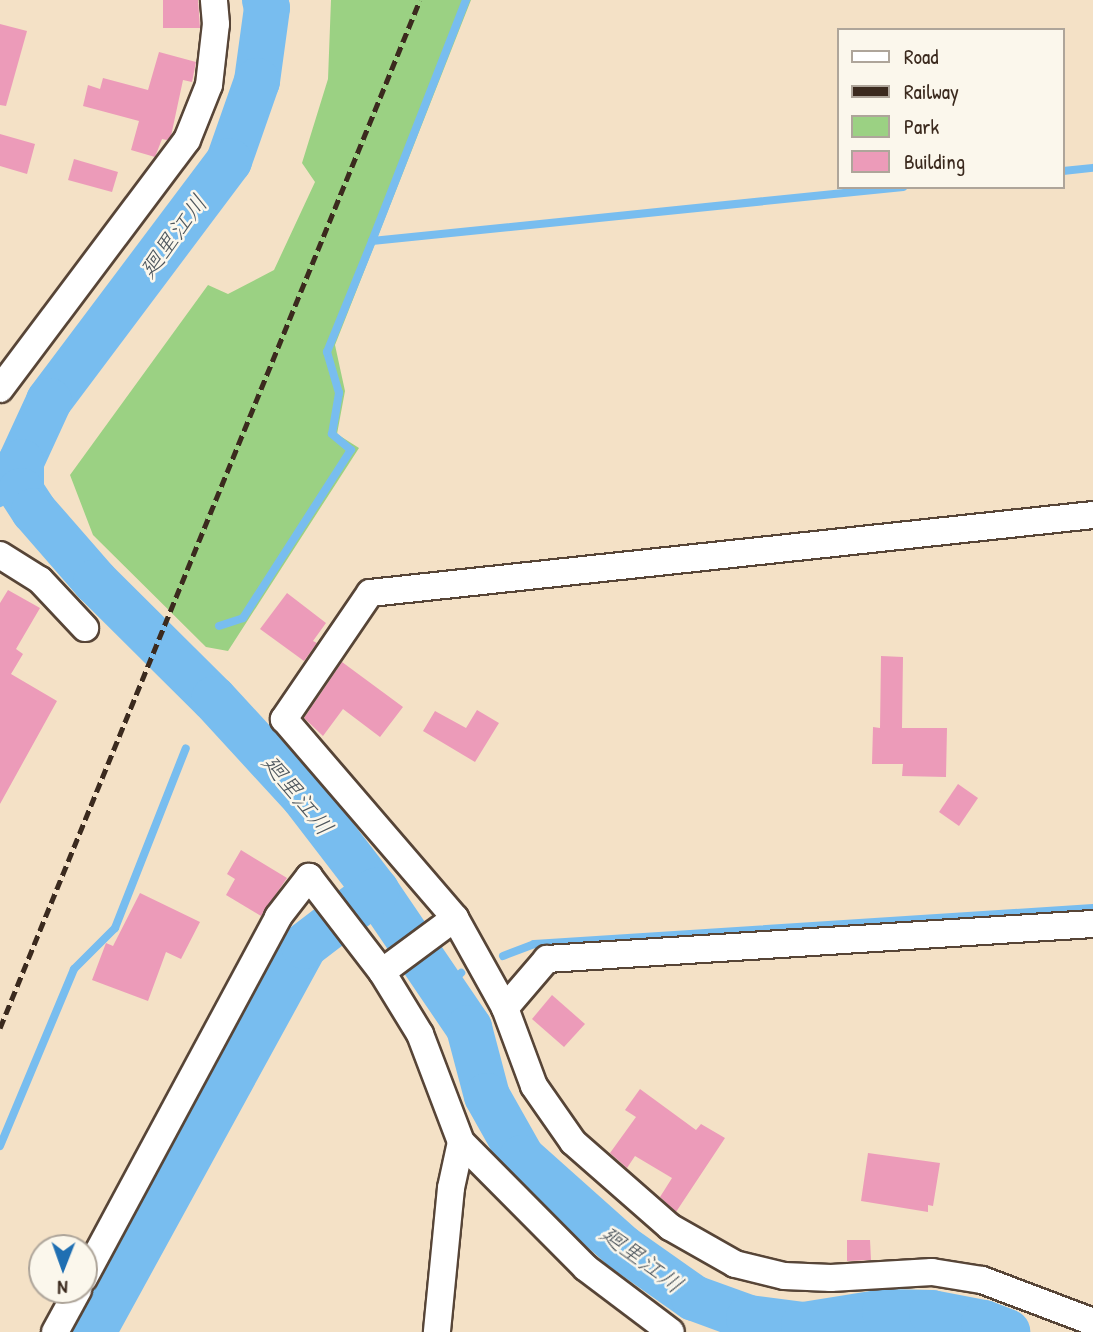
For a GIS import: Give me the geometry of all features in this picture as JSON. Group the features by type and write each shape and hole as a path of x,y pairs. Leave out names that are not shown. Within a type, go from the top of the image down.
{"street":[{"path":"0,389 187,140 209,85 216,24 214,0"},
{"path":"1093,515 370,593 284,719 455,918 505,1007 534,1086 573,1142 670,1227 735,1264 784,1276 831,1278 932,1272 982,1280 1093,1322"},
{"path":"0,555 40,580 85,628"},
{"path":"98,1252 278,917 309,877 382,972 420,1034 461,1142 586,1268 671,1332"},
{"path":"382,972 455,918"},
{"path":"505,1007 547,959 1093,924"},
{"path":"438,1332 451,1188 461,1142"},
{"path":"55,1332 70,1304"}],"green space":[{"path":"331,0 471,0 335,345 345,391 337,434 359,448 228,651 206,647 93,535 70,475 208,285 228,294 274,270 315,182 302,163 328,79"}],"building":[{"path":"163,0 198,0 200,28 163,28"},
{"path":"0,24 27,31 6,106 0,105"},
{"path":"159,52 196,62 192,82 183,80 171,136 167,140 162,139 155,157 131,150 139,121 83,106 88,85 100,89 103,78 148,90"},
{"path":"0,134 35,144 27,174 0,166"},
{"path":"74,159 118,172 112,192 68,180"},
{"path":"8,590 40,608 16,649 23,654 11,674 57,701 0,804 0,603"},
{"path":"287,593 326,623 313,641 317,643 304,661 260,629"},
{"path":"881,656 903,657 902,728 947,728 946,777 902,776 903,764 872,764 873,727 880,728"},
{"path":"342,662 403,707 380,737 343,709 323,736 304,718"},
{"path":"477,710 499,723 475,762 423,731 435,711 466,728"},
{"path":"958,784 978,798 959,826 939,812"},
{"path":"241,850 287,878 261,916 226,895 235,879 227,874"},
{"path":"140,893 200,922 181,959 166,952 148,1001 92,980 106,943 113,946"},
{"path":"552,995 585,1024 564,1047 532,1019"},
{"path":"640,1089 696,1130 701,1124 725,1138 676,1212 660,1197 672,1178 635,1156 627,1168 610,1153 636,1117 625,1110"},
{"path":"868,1153 940,1163 933,1206 928,1205 928,1212 861,1201"},
{"path":"847,1240 870,1240 871,1260 847,1261"}],"waterway":[{"name":"廻里江川","path":"265,0 267,8 257,81 229,161 49,401 21,462 21,491 34,511 96,582 214,699 304,797 376,891 469,1028 487,1096 522,1158 623,1248 694,1298 749,1318 804,1325 885,1312 932,1313 984,1323 1007,1332"},
{"path":"372,241 466,0"},
{"path":"1065,171 1093,168"},
{"path":"219,626 243,618 351,450 332,434 339,393 327,352 372,241 883,189"},
{"path":"0,503 21,491"},
{"path":"0,1146 74,969 115,928 186,748"},
{"path":"93,1332 304,946 376,891"},
{"path":"503,956 534,944 1093,908"},
{"path":"445,989 461,973"}],"railway":[{"path":"0,1028 420,0"}]}
